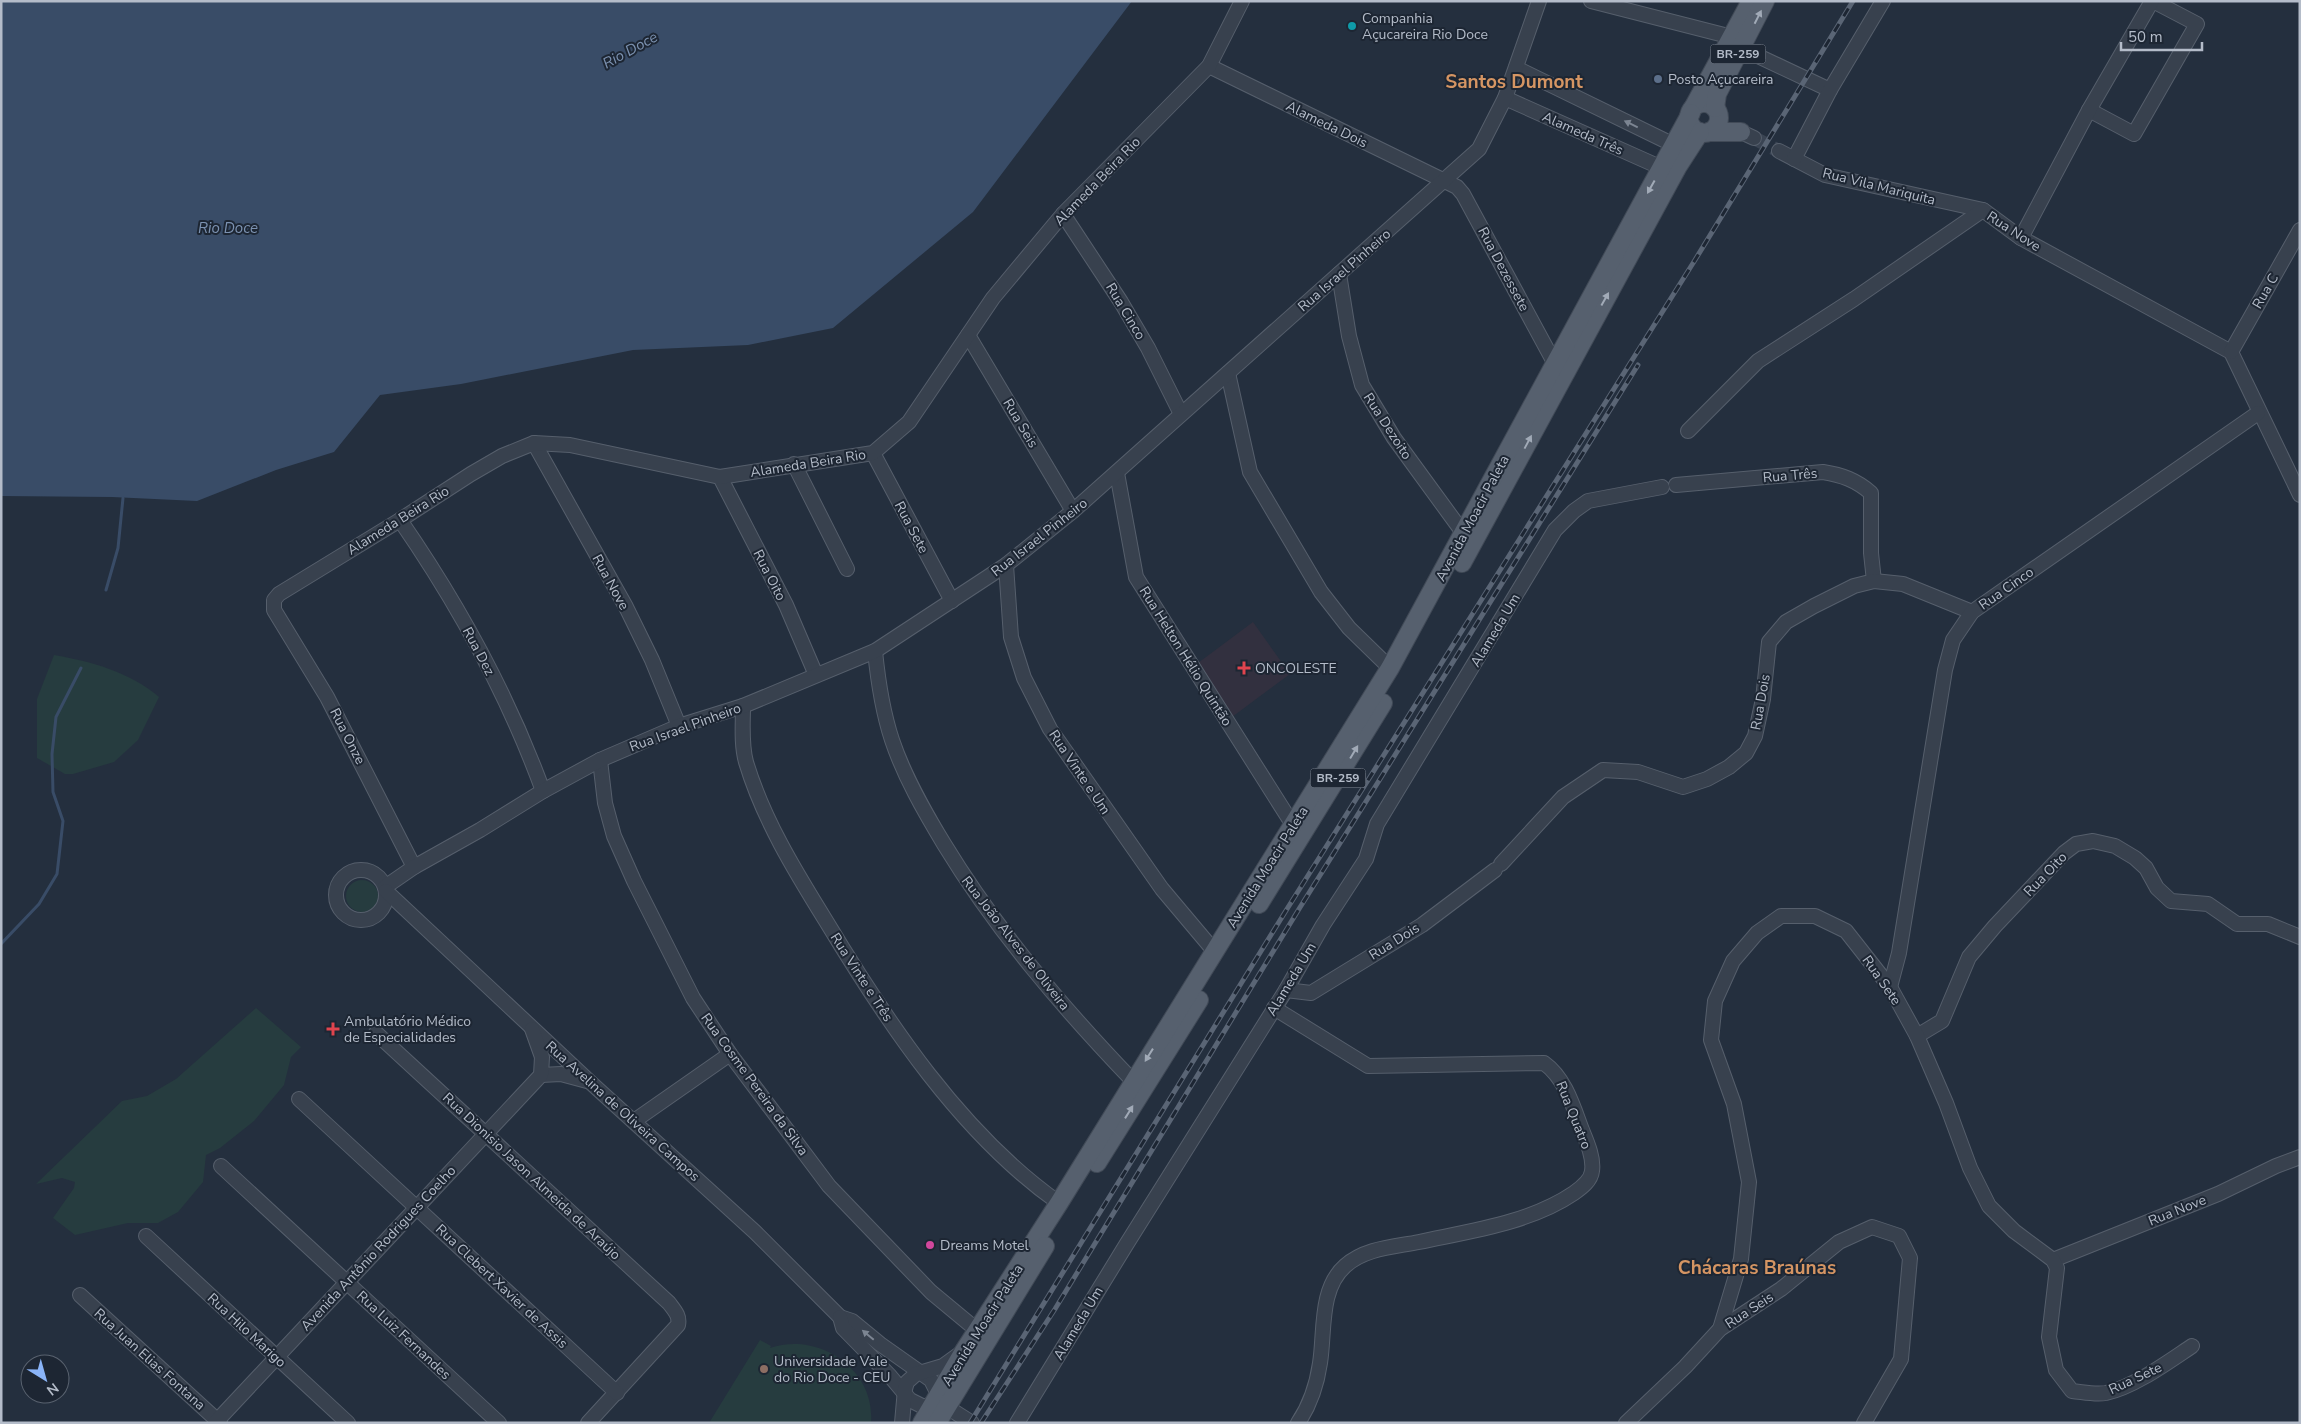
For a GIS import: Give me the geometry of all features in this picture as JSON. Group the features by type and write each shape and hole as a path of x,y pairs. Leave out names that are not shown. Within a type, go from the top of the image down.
{"main road":[{"name":"Avenida Moacir Paleta","path":"1716,110 1717,94 1751,1"},
{"name":"Avenida Moacir Paleta","path":"937,1423 942,1404 964,1352 1059,1203 1390,668 1692,111 1765,1"},
{"path":"1702,103 1716,110 1728,123 1747,135 1726,130 1705,132 1692,127 1692,111 1702,103"},
{"path":"1705,132 1719,121 1716,110"},
{"name":"Avenida Moacir Paleta","path":"922,1423 942,1404 1350,757 1462,564 1678,166 1705,132"}],"street":[{"name":"Alameda Beira Rio","path":"274,610 274,600 288,588 484,466 534,443 570,445 720,477 873,453 909,422 993,298 1063,214 1209,66 1242,1"},
{"name":"Rua Israel Pinheiro","path":"386,889 414,867 480,830 543,791 600,760 679,726 743,706 875,650 952,602 1006,565 1073,511 1445,182 1479,149 1505,98 1539,1"},
{"path":"1591,1 1737,43 1830,90"},
{"path":"1794,159 1830,90 1883,1"},
{"path":"2021,238 2089,110 2152,1 2197,24 2134,134 2089,110"},
{"name":"Alameda Dois","path":"1209,66 1445,182"},
{"name":"Alameda Três","path":"1516,68 1674,145"},
{"name":"Alameda Três","path":"1505,98 1662,168"},
{"name":"Rua Vila Mariquita","path":"1779,151 1825,175 1983,210"},
{"name":"Rua Dezessete","path":"1445,182 1457,187 1463,194 1555,364"},
{"name":"Rua Nove","path":"1688,431 1758,361 1854,299 1983,210 2021,238 2230,352"},
{"name":"Rua Cinco","path":"1063,214 1121,302 1148,348 1181,414"},
{"name":"Rua C","path":"2230,352 2300,230"},
{"name":"Rua Dezoito","path":"1339,274 1349,336 1362,385 1394,438 1464,534"},
{"name":"Rua Seis","path":"968,335 1073,511"},
{"path":"2230,352 2258,413 2300,495"},
{"path":"1228,373 1250,472 1321,592 1349,628 1390,668"},
{"name":"Rua Cinco","path":"1890,987 1900,943 1945,670 1953,640 1972,612 2258,413"},
{"name":"Rua Nove","path":"534,443 626,607 652,660 679,726"},
{"name":"Rua Sete","path":"873,453 952,602"},
{"path":"794,464 847,569"},
{"name":"Rua Três","path":"1676,485 1823,472 1859,482 1871,493 1871,553 1874,581"},
{"name":"Rua Helton Hélio Quintão","path":"1116,473 1136,577 1293,825"},
{"name":"Rua Oito","path":"720,477 786,605 816,675"},
{"name":"Alameda Um","path":"1017,1423 1286,990 1323,925 1366,859 1377,824 1555,530 1574,511 1588,501 1662,487"},
{"name":"Rua Dez","path":"400,520 420,548 488,667 524,738 543,791"},
{"name":"Rua Vinte e Um","path":"1006,565 1011,637 1024,678 1050,729 1162,889 1215,952"},
{"name":"Rua Dois","path":"1286,990 1312,993 1422,924 1498,867 1563,797 1603,770 1638,772 1683,787 1708,779 1729,767 1746,753 1755,736 1763,699 1770,642 1786,622 1854,586 1874,581 1902,584 1972,612"},
{"name":"Rua Onze","path":"274,610 327,697 414,867"},
{"name":"Rua João Alves de Oliveira","path":"875,650 879,694 892,740 922,807 966,880 1026,960 1089,1035 1133,1081"},
{"name":"Rua Vinte e Três","path":"743,706 742,732 746,761 759,796 797,874 850,963 897,1032 941,1089 991,1144 1034,1184 1059,1203"},
{"name":"Rua Cosme Pereira da Silva","path":"600,760 605,803 622,854 693,998 730,1054 830,1186 907,1268 978,1331"},
{"name":"Rua Oito","path":"1917,1036 1942,1021 1969,957 1995,926 2064,853 2076,844 2094,841 2115,846 2135,858 2146,868 2162,895 2171,901 2208,904 2237,924 2268,924 2300,937"},
{"name":"Rua Avelina de Oliveira Campos","path":"403,907 391,906 370,919 357,920 350,918 338,906 336,888 343,877 358,870 376,874 386,889 403,907 590,1082 755,1232 840,1317 844,1328 910,1400 922,1406 942,1404 934,1384 922,1373 880,1344 852,1321 840,1317"},
{"path":"379,913 385,903 386,889"},
{"name":"Rua Sete","path":"1720,1329 1741,1259 1749,1182 1734,1104 1711,1040 1715,1001 1733,961 1757,933 1781,916 1815,916 1846,931 1890,987 1917,1036 1946,1102 1970,1168 1989,1206 2014,1231 2053,1260 2057,1268 2049,1337 2056,1370 2072,1390 2092,1394 2108,1393 2149,1374 2192,1346"},
{"name":"Rua Quatro","path":"1274,1008 1368,1066 1544,1063 1556,1071 1566,1091 1589,1149 1592,1171 1585,1185 1564,1200 1538,1211 1453,1235 1376,1250 1355,1258 1343,1267 1332,1282 1316,1384 1298,1423"},
{"path":"531,1027 542,1057 541,1075 562,1074 590,1082"},
{"name":"Rua Dionisio Jason Almeida de Araújo","path":"376,1033 670,1303 679,1319 678,1325 617,1393"},
{"path":"634,1120 730,1054"},
{"name":"Avenida Antônio Rodrigues Coelho","path":"217,1422 541,1075"},
{"name":"Rua Clebert Xavier de Assis","path":"299,1099 617,1393"},
{"name":"Rua Nove","path":"2053,1260 2218,1194 2276,1166 2300,1158"},
{"name":"Rua Luiz Fernandes","path":"221,1166 499,1423"},
{"name":"Rua Seis","path":"1626,1423 1686,1368 1720,1329 1781,1289 1839,1242 1872,1227 1899,1236 1910,1258 1901,1359 1864,1423"},
{"name":"Rua Hilo Marigo","path":"146,1236 348,1423"},
{"name":"Rua Juan Elias Fontana","path":"80,1295 217,1422"},
{"path":"902,1423 908,1382 916,1374 944,1366 964,1352"},
{"path":"588,1423 617,1393"},
{"path":"942,1404 972,1423"}],"shaded area":[{"name":"ONCOLESTE","path":"1253,622 1290,674 1232,717 1198,663"}],"green space":[{"path":"54,655 82,661 122,674 135,680 159,697 138,740 114,762 73,774 65,774 37,758 37,699"},
{"path":"362,880 374,884 378,896 374,908 362,912 350,908 346,896 350,884"},
{"path":"256,1008 301,1047 291,1057 284,1085 254,1121 220,1148 206,1155 203,1182 178,1212 158,1223 128,1223 75,1235 53,1218 74,1188 75,1182 62,1178 36,1184 122,1101 147,1096 176,1079"},
{"path":"760,1340 771,1346 770,1348 789,1344 807,1345 825,1350 841,1359 854,1371 864,1387 870,1404 871,1423 709,1423"}],"water":[{"name":"Rio Doce","path":"1,1 1132,1 973,212 833,328 748,345 633,350 461,384 380,395 334,452 276,470 197,501 112,497 1,496"}],"waterway":[{"path":"106,590 118,548 123,498"},
{"path":"1,944 39,904 57,874 63,821 53,792 52,754 56,717 81,668"}],"tunnel":[{"path":"1754,138 1779,151"}],"railway":[{"path":"970,1423 1287,909 1695,260 1853,1"},
{"path":"981,1423 1055,1309 1299,909 1638,365"}],"place":[{"name":"Companhia Açucareira Rio Doce","path":"1352,26"},
{"name":"Posto Açucareira","path":"1658,79"},
{"name":"ONCOLESTE","path":"1244,668"},
{"name":"Ambulatório Médico de Especialidades","path":"333,1029"},
{"name":"Dreams Motel","path":"930,1245"},
{"name":"Universidade Vale do Rio Doce - CEU","path":"764,1369"}],"district":[{"name":"Santos Dumont","path":"1514,81"},
{"name":"Chácaras Braúnas","path":"1757,1267"}]}
